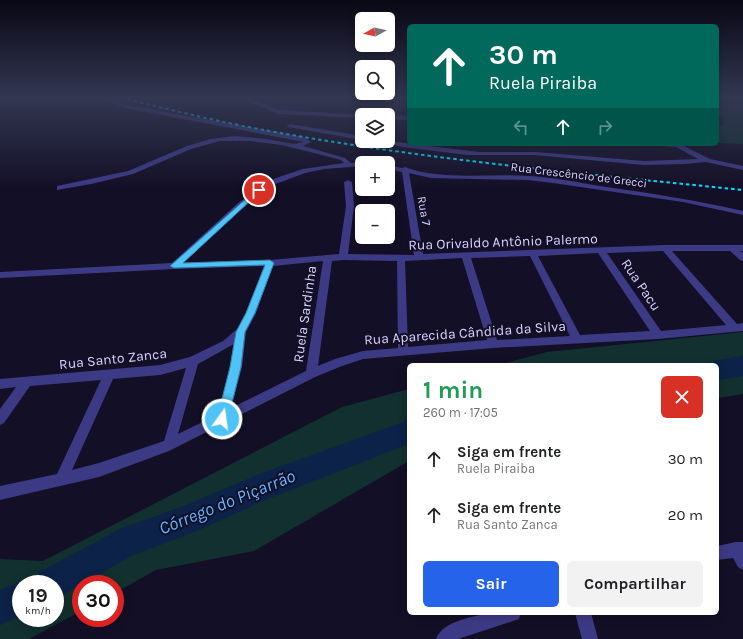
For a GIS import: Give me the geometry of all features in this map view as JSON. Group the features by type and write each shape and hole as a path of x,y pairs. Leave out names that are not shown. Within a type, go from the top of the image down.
{"street":[{"path":"244,128 304,139 308,142 305,144 290,146"},
{"path":"301,128 355,137"},
{"path":"60,188 92,182 140,169 202,143 218,139 244,138 290,146 343,158 350,165"},
{"path":"395,143 407,145"},
{"path":"418,146 480,154 542,154 647,163 704,160"},
{"path":"680,146 704,160 743,168"},
{"path":"174,266 240,206 270,182 303,170 355,165"},
{"name":"Rua Crescêncio de Grecci","path":"395,168 431,176 534,179 683,200 743,213"},
{"name":"Rua 7","path":"404,169 419,257"},
{"path":"343,257 350,206 348,182"},
{"path":"666,248 739,327"},
{"name":"Rua Orivaldo Antônio Palermo","path":"0,274 270,263 343,257 401,258 666,248 743,248"},
{"path":"732,248 743,258"},
{"name":"Rua Pacu","path":"601,251 658,335"},
{"path":"533,254 577,340"},
{"path":"466,256 493,344"},
{"name":"Ruela Sardinha","path":"311,374 328,258"},
{"path":"401,258 403,351"},
{"name":"Rua Santo Zanca","path":"0,384 160,370 192,361 227,344 241,332 251,313 270,263"},
{"name":"Rua Aparecida Cândida da Silva","path":"0,493 62,480 99,470 169,445 311,374 339,362 364,355 493,344 658,335 739,327"},
{"path":"222,419 236,367 241,332"},
{"path":"169,445 192,361"},
{"path":"62,480 109,375"},
{"path":"0,419 27,382"},
{"path":"719,553 741,553"},
{"path":"444,639 455,631 507,615"},
{"path":"584,615 590,639"}],"green space":[{"path":"719,128 743,128 743,144 719,143"},
{"path":"743,332 743,394 719,398 719,363 506,363 547,352"},
{"path":"407,390 407,462 254,551 156,570 124,588 124,575 72,575 72,616 64,620 64,575 12,575 12,627 51,627 29,639 0,639 0,559 43,561 342,407"}],"waterway":[{"name":"Córrego do Piçarrão","path":"719,370 743,366"},
{"name":"Córrego do Piçarrão","path":"64,577 122,544 186,520 259,488 407,433"},
{"name":"Córrego do Piçarrão","path":"0,608 12,602"}],"railway":[{"path":"255,128 392,151 509,166 743,190"}],"route":[{"path":"222,419 236,367 241,332 251,313 270,263 174,266 259,190"}]}
